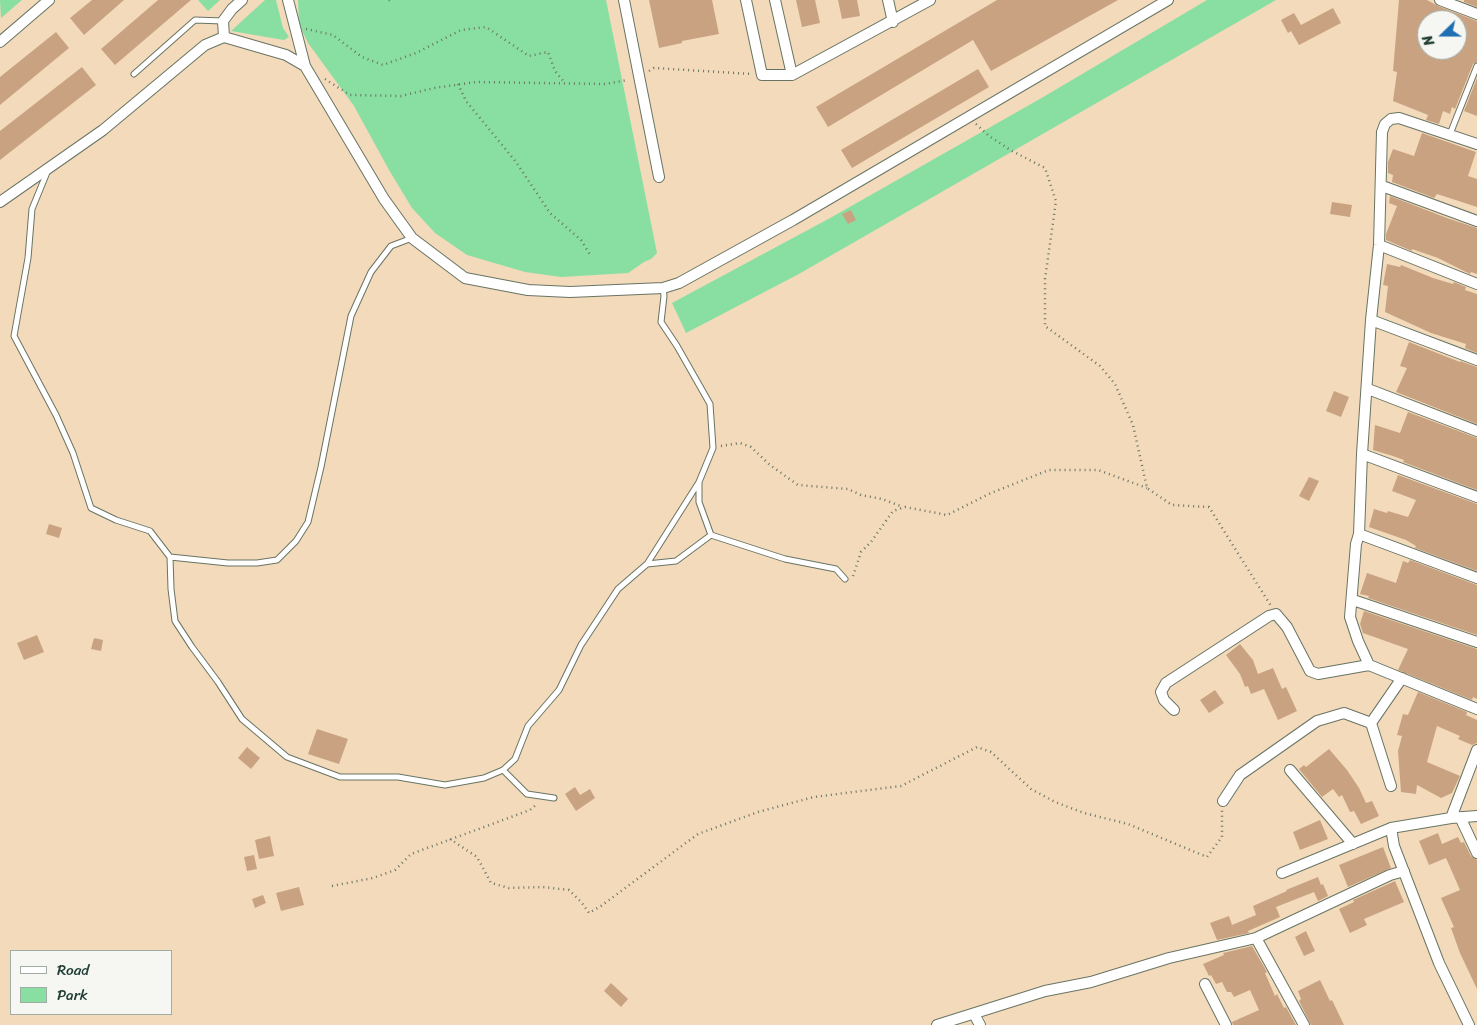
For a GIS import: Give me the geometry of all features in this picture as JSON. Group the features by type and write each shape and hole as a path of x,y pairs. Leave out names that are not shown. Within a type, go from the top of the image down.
{"street":[{"path":"0,42 49,0"},
{"path":"224,37 223,21 242,0"},
{"path":"288,0 305,66 384,199 412,238 465,278 528,290 570,292 663,288 680,283 968,117 1153,4 1168,0"},
{"path":"624,0 659,177"},
{"path":"746,0 762,75 792,75 893,22 930,0"},
{"path":"775,0 792,75"},
{"path":"888,0 893,22"},
{"path":"1440,0 1458,4 1477,14"},
{"path":"0,202 103,130 205,45 224,37 286,55 305,66"},
{"path":"1368,665 1350,617 1353,600 1356,544 1359,534 1371,320 1379,245 1382,132 1385,124 1390,119 1399,118 1477,144"},
{"path":"1382,186 1477,221"},
{"path":"1379,245 1477,284"},
{"path":"1371,320 1477,360"},
{"path":"1368,389 1477,431"},
{"path":"1362,454 1477,497"},
{"path":"1359,534 1477,578"},
{"path":"1353,600 1477,642"},
{"path":"1174,710 1164,700 1161,692 1166,683 1269,616 1276,614 1287,627 1310,671 1318,674 1368,665 1477,709"},
{"path":"1371,723 1402,678"},
{"path":"1223,801 1240,775 1318,721 1344,713 1371,723"},
{"path":"1371,723 1391,786"},
{"path":"1477,750 1456,817 1477,853"},
{"path":"1290,770 1353,844"},
{"path":"1282,873 1390,828 1456,817 1477,816"},
{"path":"1390,828 1394,846 1439,963 1469,1025"},
{"path":"937,1025 1045,991 1091,982 1169,958 1256,938 1390,875 1404,871"},
{"path":"1256,938 1304,1025"},
{"path":"1205,984 1226,1025"},
{"path":"974,1014 980,1025"}],"lane":[{"path":"134,74 195,20 223,21"},
{"path":"1450,134 1477,66"},
{"path":"50,167 32,209 28,258 14,336 56,415 73,453 91,508 116,520 150,530 170,557 170,590 175,621 242,719 287,757 340,778 398,777 445,785 484,778 503,770 515,759 528,726 559,690 581,645 618,589 647,564 699,482 713,448 710,404 661,322 663,288"},
{"path":"170,557 228,563 257,563 277,560 296,541 308,522 322,467 351,316 371,272 391,246 412,238"},
{"path":"699,482 699,502 711,535"},
{"path":"647,564 676,561 711,535"},
{"path":"711,535 786,559 836,569 845,579"},
{"path":"503,770 527,794 554,798"}],"path":[{"path":"389,0 392,3"},
{"path":"292,20 307,29 333,35 362,57 383,65 416,53 460,30 486,27 528,56 548,52 554,71 565,84"},
{"path":"305,66 350,95 401,96 434,88 476,82 605,84 640,78 654,68 762,75"},
{"path":"458,84 466,101 516,162 550,213 581,240 591,256"},
{"path":"968,117 1012,152 1044,168 1056,201 1045,279 1045,326 1100,366 1115,384 1133,425 1147,488"},
{"path":"713,448 740,443 751,447 770,465 798,485 848,489 861,495 882,499 904,507 947,515 990,493 1049,470 1098,470 1147,488 1172,505 1209,507 1276,614"},
{"path":"845,579 852,579 861,552 871,542 893,511 904,507"},
{"path":"450,839 477,857 491,883 509,888 543,887 569,890 589,913 698,834 758,812 814,796 901,786 977,747 991,752 1031,789 1055,802 1084,813 1128,824 1207,857 1222,838 1223,801"},
{"path":"332,886 373,878 395,870 411,854 530,810 546,797"}],"green space":[{"path":"0,0 22,0 1,18"},
{"path":"198,0 220,0 208,11"},
{"path":"265,0 276,0 283,28 289,37 284,40 231,31"},
{"path":"298,0 606,0 657,253 651,259 628,273 561,277 525,272 467,255 435,233 412,208 354,106 308,43 299,24"},
{"path":"1207,0 1276,0 797,275 686,333 672,303 832,217 1045,96"}],"building":[{"path":"92,0 124,0 84,35 70,18"},
{"path":"158,0 191,0 115,65 101,49"},
{"path":"649,0 712,0 719,34 682,41 682,43 659,48"},
{"path":"796,0 815,0 820,23 802,27"},
{"path":"838,0 857,0 860,16 842,19"},
{"path":"997,0 1118,0 991,71 973,40 828,127 816,107"},
{"path":"1399,0 1427,0 1448,10 1417,10 1417,60 1467,60 1467,17 1477,21 1477,62 1473,64 1455,109 1452,107 1450,114 1443,111 1439,124 1426,120 1428,115 1393,101 1397,72 1393,71"},
{"path":"1464,0 1477,0 1477,7 1464,2"},
{"path":"1333,8 1341,23 1299,45 1291,31 1288,33 1281,20 1294,13 1301,25"},
{"path":"56,32 69,48 0,105 0,77"},
{"path":"82,67 96,85 0,160 0,131"},
{"path":"978,69 989,87 852,168 841,150"},
{"path":"1477,78 1477,116 1464,111"},
{"path":"1422,133 1476,152 1468,176 1477,179 1477,207 1437,194 1434,198 1392,182 1393,175 1388,173 1388,162 1393,149 1414,156"},
{"path":"1390,196 1477,228 1477,274 1471,272 1470,274 1438,258 1412,249 1412,251 1386,240 1386,234 1397,206 1389,203"},
{"path":"1332,202 1352,205 1350,217 1330,214"},
{"path":"851,210 856,220 848,224 842,214"},
{"path":"1387,264 1400,267 1401,265 1433,278 1453,284 1454,282 1466,287 1465,290 1477,294 1477,353 1465,348 1466,344 1431,333 1385,312 1388,286 1383,285"},
{"path":"1409,342 1477,367 1477,424 1396,392 1407,368 1400,366"},
{"path":"1334,391 1349,397 1341,417 1326,411"},
{"path":"1408,412 1477,438 1477,490 1403,462 1404,460 1373,450 1375,425 1400,433"},
{"path":"1398,475 1477,504 1477,571 1415,548 1416,546 1406,540 1369,527 1374,509 1408,517 1416,500 1392,491"},
{"path":"1309,477 1319,481 1309,501 1299,496"},
{"path":"49,524 62,528 59,538 46,534"},
{"path":"1410,560 1477,585 1477,635 1360,594 1367,573 1396,583 1403,561 1408,563"},
{"path":"1364,611 1477,649 1477,699 1473,697 1472,700 1398,670 1408,649 1363,633 1360,624"},
{"path":"37,635 44,652 24,660 17,643"},
{"path":"94,638 103,640 101,651 91,649"},
{"path":"1240,644 1253,660 1258,674 1273,668 1282,689 1286,687 1297,711 1278,720 1264,689 1251,694 1248,686 1245,687 1240,674 1226,655"},
{"path":"1215,690 1224,703 1209,713 1200,700"},
{"path":"1418,692 1467,712 1466,715 1477,720 1477,743 1472,745 1458,739 1460,736 1437,726 1427,762 1460,776 1452,793 1441,798 1417,785 1416,794 1401,792 1398,751 1402,736 1397,735 1403,714 1408,715"},
{"path":"317,729 348,739 339,764 308,754"},
{"path":"247,747 260,758 251,769 238,758"},
{"path":"1329,749 1347,770 1366,803 1372,801 1379,816 1361,824 1354,811 1350,812 1342,795 1339,797 1333,789 1322,797 1299,769 1304,765 1306,767"},
{"path":"575,787 580,795 590,789 595,798 576,811 565,794"},
{"path":"1320,820 1328,839 1300,850 1293,832"},
{"path":"1438,833 1442,844 1458,837 1461,843 1464,842 1471,856 1477,860 1477,989 1460,953 1451,928 1454,927 1441,898 1460,890 1446,858 1429,865 1419,841"},
{"path":"270,836 274,856 259,859 255,840"},
{"path":"1383,847 1391,868 1348,887 1339,865"},
{"path":"254,855 257,869 247,871 244,857"},
{"path":"1318,877 1328,896 1318,901 1314,892 1276,907 1280,917 1248,931 1249,933 1217,940 1210,923 1229,916 1232,925 1256,915 1253,906"},
{"path":"1395,881 1404,902 1364,919 1367,925 1350,933 1339,909 1354,902 1353,900"},
{"path":"299,887 304,905 281,911 276,893"},
{"path":"263,895 266,903 255,908 252,899"},
{"path":"1306,931 1315,951 1304,956 1295,937"},
{"path":"1252,946 1267,972 1265,973 1275,996 1277,994 1296,1025 1233,1025 1232,1022 1259,1010 1250,990 1234,997 1231,992 1227,992 1222,982 1216,984 1211,975 1209,976 1203,964 1224,955 1223,953"},
{"path":"1320,980 1344,1025 1311,1025 1299,1001 1301,999 1298,991"},
{"path":"611,983 628,999 621,1007 604,991"}]}
